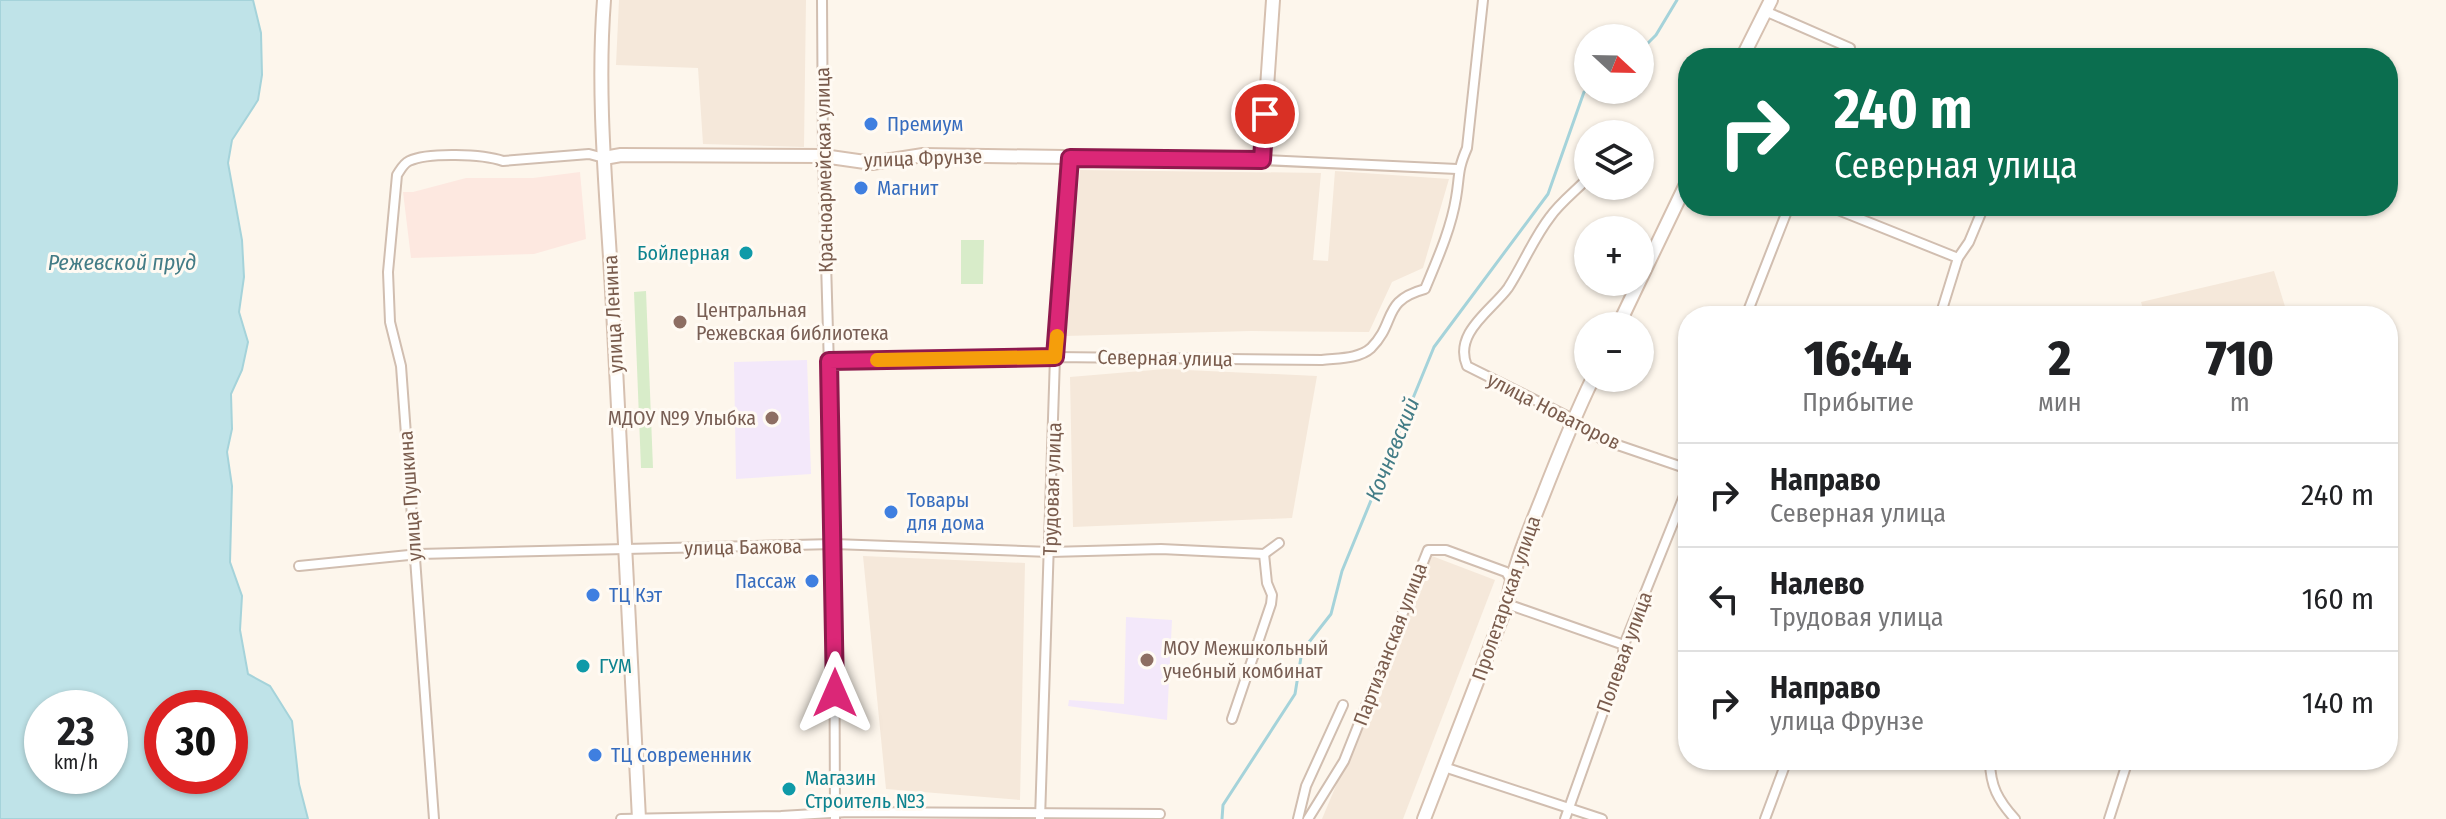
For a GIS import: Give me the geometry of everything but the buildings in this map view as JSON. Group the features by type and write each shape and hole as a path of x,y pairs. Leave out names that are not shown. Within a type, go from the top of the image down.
{"street":[{"name":"улица Ленина","path":"604,0 604,158 639,818"},
{"name":"Красноармейская улица","path":"822,0 823,156 834,544 835,816"},
{"path":"1262,160 1273,0"},
{"path":"1457,169 1467,148 1483,0"},
{"path":"1747,48 1768,6 1840,48"},
{"name":"улица Фрунзе","path":"397,175 405,162 413,159 490,157 503,161 589,154 604,158 621,155 823,156 872,163 923,155 1262,160 1457,169"},
{"name":"Трудовая улица","path":"1040,817 1055,357 1070,158"},
{"name":"Северная улица","path":"829,361 1055,357 1322,360 1356,356 1371,348 1396,303 1407,294 1425,289 1442,248 1456,197 1457,169"},
{"name":"улица Пушкина","path":"397,175 388,272 390,322 401,366 434,819"},
{"name":"улица Новаторов","path":"1574,192 1551,215 1507,289 1477,319 1463,357 1467,366 1573,419 1603,440 1678,466"},
{"path":"1654,252 1678,201"},
{"path":"1750,306 1785,216"},
{"path":"1853,216 1958,258"},
{"path":"1943,306 1958,258 1980,216"},
{"name":"Пролетарская улица","path":"1424,819 1507,604 1511,580 1586,392"},
{"name":"Полевая улица","path":"1565,819 1622,659 1624,645 1678,511"},
{"path":"1232,719 1272,595 1267,583 1264,554 1279,543"},
{"name":"улица Бажова","path":"299,566 413,555 834,544 1050,552 1161,549 1264,554"},
{"name":"Партизанская улица","path":"1308,819 1344,761 1428,550 1446,550 1506,572 1511,580"},
{"path":"1507,604 1624,645"},
{"name":"Партизанская улица","path":"1298,819 1306,786 1343,705"},
{"path":"1444,767 1602,819"},
{"path":"1765,819 1783,770"},
{"path":"1990,770 1991,784 1998,800 2015,819"},
{"path":"2109,819 2125,770"},
{"path":"621,819 1160,814"}],"shaded area":[{"path":"619,0 806,0 804,147 703,144 698,68 616,65"},
{"path":"1080,170 1321,173 1313,260 1328,261 1335,171 1449,179 1423,268 1392,282 1369,332 1251,331 1065,336"},
{"path":"580,172 586,239 534,254 411,258 403,192 466,178 533,178"},
{"path":"2274,271 2285,306 2142,306 2141,302"},
{"name":"МДОУ №9 Улыбка","path":"807,360 811,474 736,479 734,362"},
{"path":"1165,369 1317,376 1292,518 1073,527 1070,377"},
{"path":"863,556 1025,563 1020,800 886,789"},
{"path":"1432,556 1495,580 1403,819 1322,819"},
{"name":"МОУ Межшкольный учебный комбинат","path":"1126,617 1172,620 1167,720 1068,706 1069,700 1124,704"}],"green space":[{"path":"961,240 984,240 983,284 961,284"},
{"path":"646,291 653,468 641,468 634,292"}],"water":[{"name":"Режевской пруд","path":"0,0 253,0 261,33 262,75 258,100 232,140 228,163 242,240 244,277 239,312 248,342 242,370 231,394 232,429 227,452 232,486 230,562 242,596 240,630 248,674 270,686 292,721 299,784 308,819 0,819"}],"waterway":[{"name":"Кочневский","path":"1654,37 1677,0"},
{"name":"Кочневский","path":"1222,819 1223,805 1295,694 1302,651 1331,614 1342,571 1434,347 1548,194 1580,104"}],"slow traffic":[{"path":"877,360 1055,357 1057,336"}],"place":[{"name":"Премиум","path":"871,124"},
{"name":"Магнит","path":"861,188"},
{"name":"Бойлерная","path":"746,253"},
{"name":"Центральная Режевская библиотека","path":"680,322"},
{"name":"МДОУ №9 Улыбка","path":"772,418"},
{"name":"Товары для дома","path":"891,512"},
{"name":"Пассаж","path":"812,581"},
{"name":"ТЦ Кэт","path":"593,595"},
{"name":"МОУ Межшкольный учебный комбинат","path":"1147,660"},
{"name":"ГУМ","path":"583,666"},
{"name":"ТЦ Современник","path":"595,755"},
{"name":"Магазин Строитель №3","path":"789,789"}],"route":[{"path":"835,693 829,361 1055,357 1070,158 1262,160 1265,114"}]}
